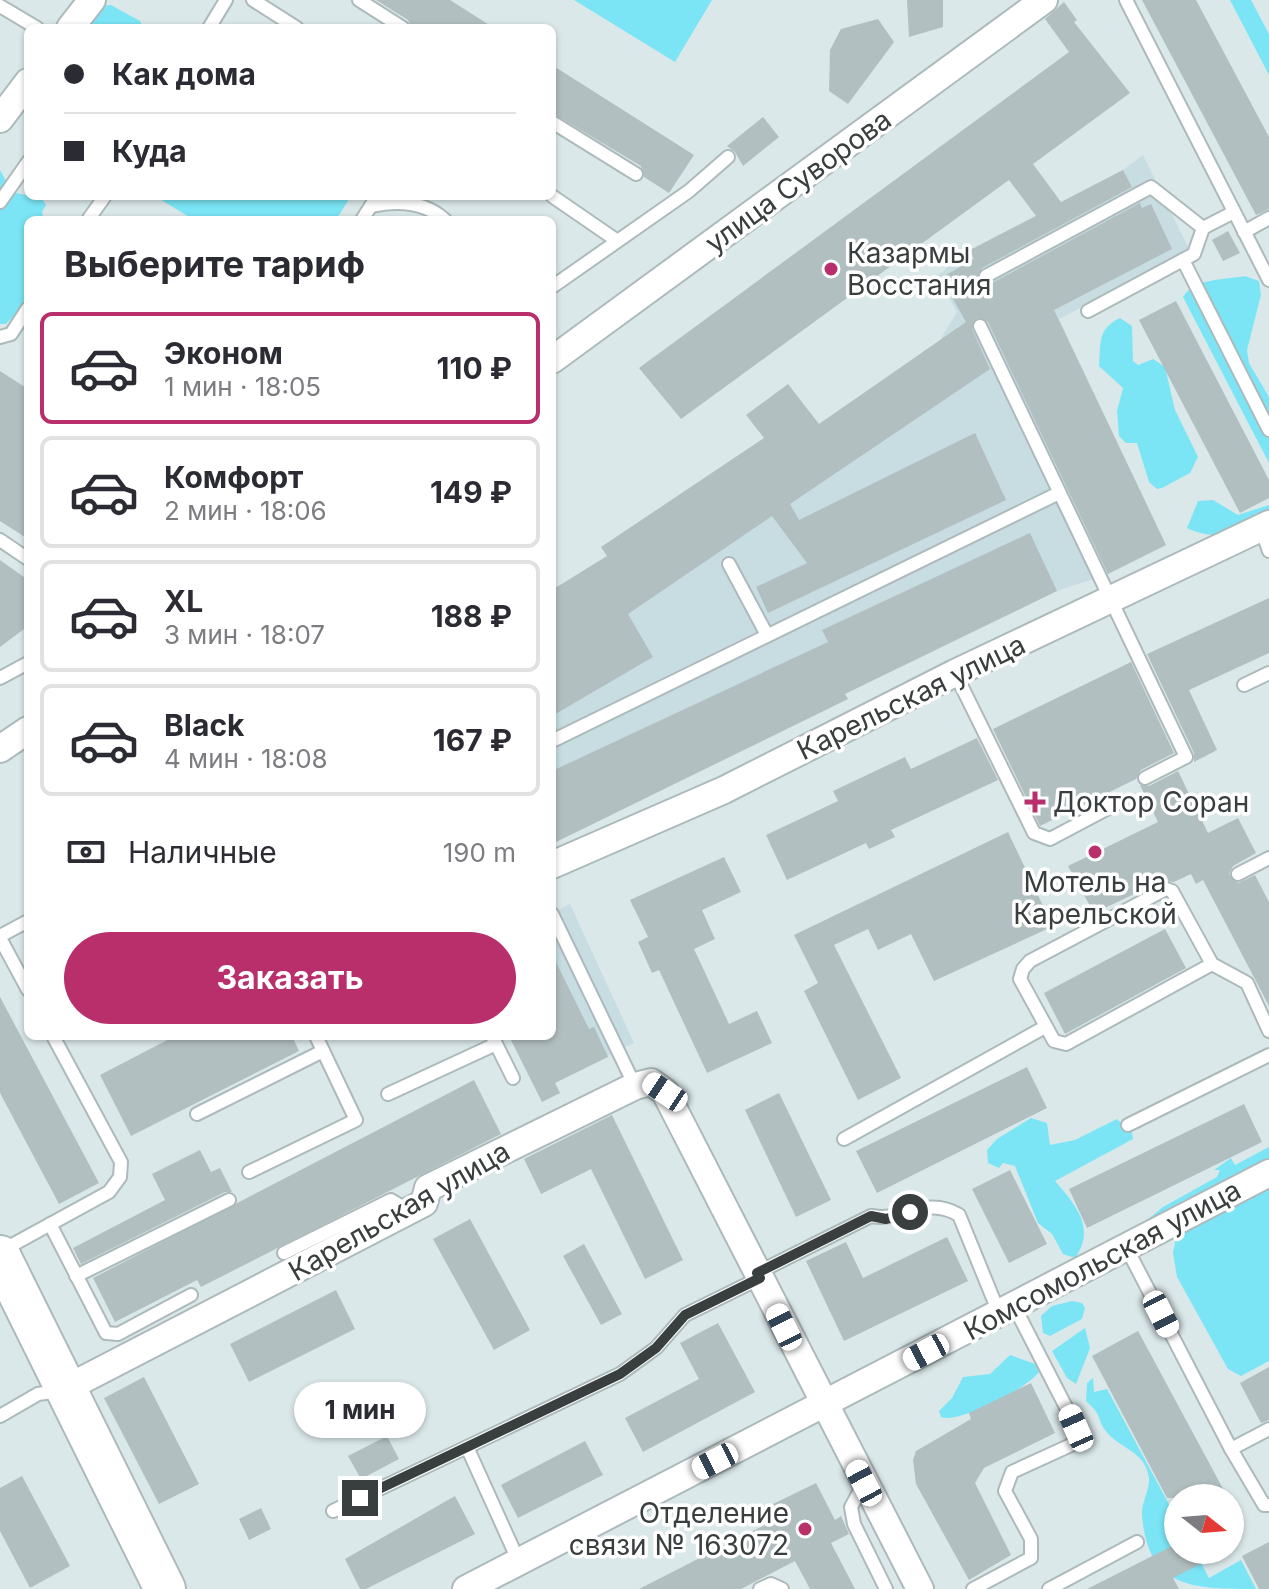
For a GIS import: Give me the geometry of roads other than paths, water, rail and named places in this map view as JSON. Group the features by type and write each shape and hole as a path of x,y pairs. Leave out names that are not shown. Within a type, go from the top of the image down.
{"main road":[{"path":"0,1254 63,1390 165,1589"}],"street":[{"path":"73,24 92,0"},
{"name":"улица Суворова","path":"556,357 1044,0"},
{"path":"0,119 24,87"},
{"name":"Карельская улица","path":"556,863 724,790 955,673 1111,599 1266,535"},
{"path":"0,749 24,733"},
{"path":"643,1084 665,1092 920,1589"},
{"name":"Карельская улица","path":"63,1390 424,1203 428,1188 643,1084"},
{"name":"Комсомольская улица","path":"466,1589 1269,1173"}],"lane":[{"path":"211,24 226,0"},
{"path":"253,0 291,24"},
{"path":"359,0 397,24"},
{"path":"1126,0 1269,280"},
{"path":"0,6 30,24"},
{"path":"556,124 636,174"},
{"path":"556,284 689,191 728,157"},
{"path":"0,202 24,168"},
{"path":"986,276 1151,187 1203,228"},
{"path":"556,199 616,240"},
{"path":"374,201 432,208 441,216"},
{"path":"1088,311 1194,254 1203,228 1234,212"},
{"path":"1244,232 1269,218"},
{"path":"1183,260 1269,430"},
{"path":"0,337 11,334 24,314"},
{"path":"980,326 1186,757 1145,778"},
{"path":"556,739 1059,493"},
{"path":"0,540 24,556"},
{"path":"729,564 767,635"},
{"path":"0,678 24,665"},
{"path":"955,673 1034,833 1050,839 1116,804"},
{"path":"1244,685 1269,673"},
{"path":"1238,874 1269,858"},
{"path":"1212,964 1066,1044 1054,1041 1020,979 1030,961 1166,889 1177,896 1212,964 1247,983 1269,1031"},
{"path":"556,921 643,1084"},
{"path":"24,923 0,937 24,982"},
{"path":"844,1139 1045,1027"},
{"path":"0,1254 109,1192 120,1177 121,1162 55,1040"},
{"path":"249,1172 356,1120 318,1040"},
{"path":"388,1094 494,1040 513,1078"},
{"path":"197,1114 323,1051"},
{"path":"1128,1125 1269,1055"},
{"path":"76,1276 229,1200"},
{"path":"284,1253 391,1200 409,1211"},
{"path":"333,1511 620,1374 656,1348 685,1315 871,1216 886,1219 934,1205 959,1215 1006,1310 1069,1413 1076,1438 1071,1445 1012,1472 1005,1491 1031,1539 1031,1558 973,1589"},
{"path":"50,1224 106,1333 118,1334 191,1295"},
{"path":"1125,1245 1231,1449 1264,1505 1269,1505"},
{"path":"0,1416 38,1394 63,1390"},
{"path":"1231,1449 1269,1429"},
{"path":"467,1447 519,1562"},
{"path":"864,1483 851,1507 854,1524 886,1589"},
{"path":"1049,1589 1137,1542"},
{"path":"760,1589 771,1584 782,1589"}],"place":[{"name":"Казармы Восстания","path":"831,269"},
{"name":"Доктор Соран","path":"1035,802"},
{"name":"Мотель на Карельской","path":"1095,852"},
{"name":"Отделение связи № 163072","path":"805,1529"}]}
